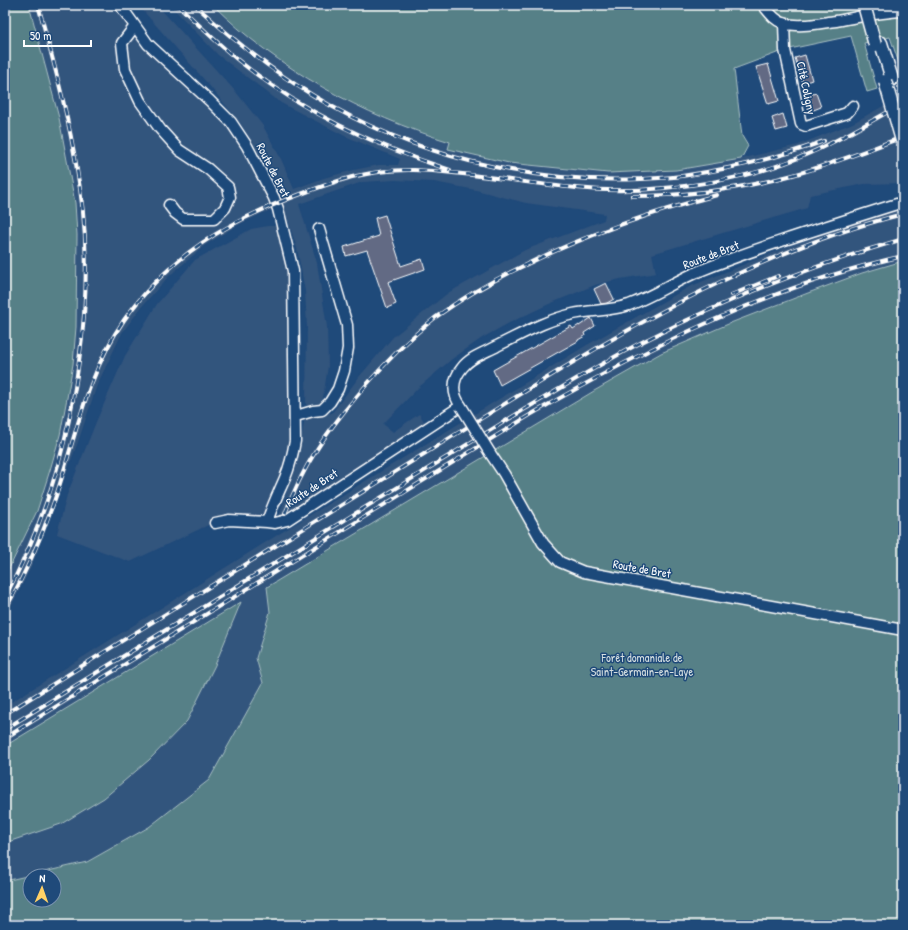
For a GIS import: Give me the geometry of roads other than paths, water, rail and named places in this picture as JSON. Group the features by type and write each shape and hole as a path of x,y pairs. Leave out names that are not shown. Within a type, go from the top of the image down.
{"main road":[{"path":"864,5 878,44 903,144"},
{"path":"871,5 878,44"},
{"path":"888,80 903,119"}],"street":[{"name":"Route de Bret","path":"120,5 148,44 231,122 247,146 278,208 293,271 293,369 296,416 295,441 292,457 267,522 275,523 287,520 461,406"},
{"path":"763,5 771,16 784,23 804,25 879,13 903,11"},
{"name":"Cité Coligny","path":"784,23 785,50 801,124 806,126 847,113 853,106"},
{"path":"135,26 122,43 125,69 140,101 179,150 208,169 228,187 230,197 225,208 214,219 183,219 175,213 169,205"},
{"name":"Route de Bret","path":"903,202 787,240 696,273 647,298 629,305 614,309 575,314 538,326 476,356 462,367 456,378 454,389 456,400 504,474 543,543 560,562 584,572 903,630"},
{"path":"296,416 322,410 330,402 338,389 344,371 348,348 348,326 319,229"},
{"path":"216,523 229,520 267,522"}],"railway":[{"path":"5,597 32,541 53,483 74,392 85,306 85,231 80,186 65,107 38,5"},
{"path":"178,5 234,57 266,82 291,98 316,113 368,139 422,161 450,170"},
{"path":"195,5 252,54 282,76 314,96 351,117 390,135 430,150 471,162 555,176 598,179 661,178 718,170 772,158 824,141"},
{"path":"5,610 27,568 46,523 57,493 84,404 101,361 112,340 124,320 142,297 161,277 202,243 225,229 274,204 356,176 384,171 435,171 556,186 609,190 653,189 701,184 757,172 793,160 834,142 903,104"},
{"path":"632,196 670,195 709,191 766,182 815,168 903,137"},
{"path":"285,514 307,466 334,424 385,364 436,317 456,303 487,285 543,256 616,226 717,195"},
{"path":"5,714 544,380 659,313 718,283 779,256 840,232 903,214"},
{"path":"5,729 525,409 629,349 707,311 771,284 837,260 903,239"},
{"path":"5,738 530,415 574,390 711,321 805,284 903,256"},
{"path":"731,295 778,276"}],"park label":[{"name":"Forêt domaniale de Saint-Germain-en-Laye","path":"642,665"}]}
